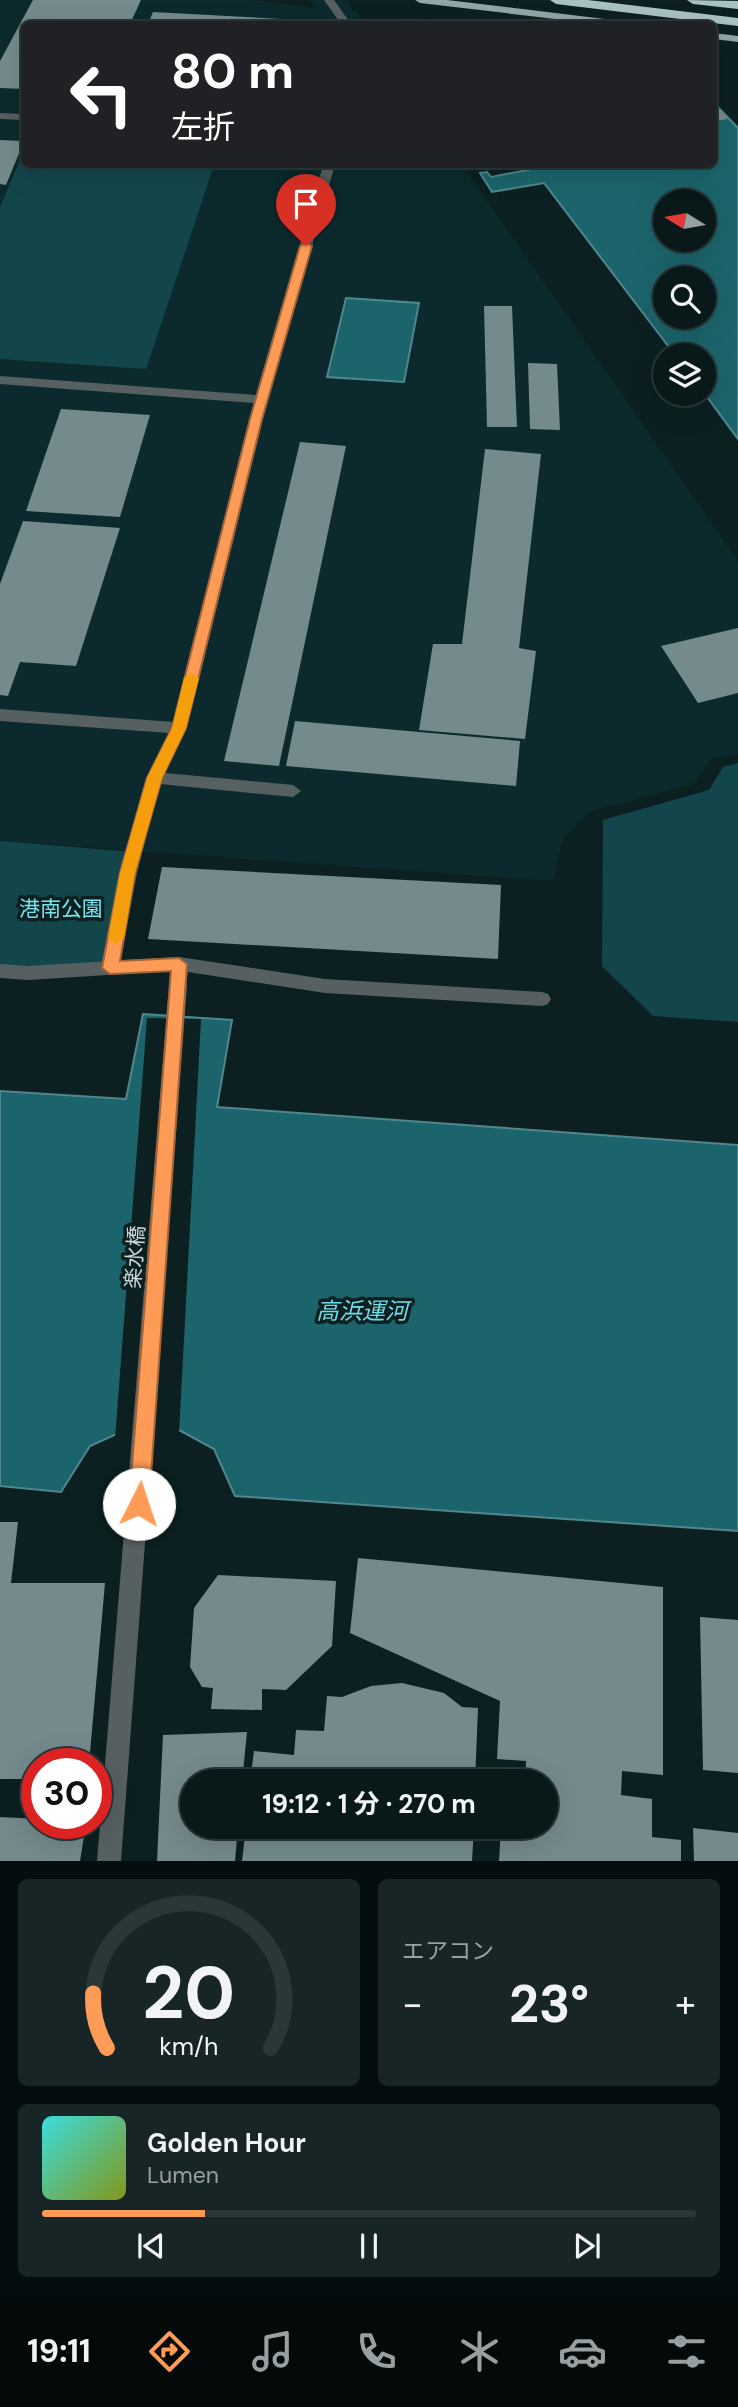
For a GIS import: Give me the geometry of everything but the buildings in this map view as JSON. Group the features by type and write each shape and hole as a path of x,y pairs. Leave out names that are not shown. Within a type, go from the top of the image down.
{"highway":[{"path":"556,0 738,22"},
{"path":"693,0 738,5"}],"main road":[{"path":"420,0 596,21"},
{"path":"717,36 738,39"}],"street":[{"path":"329,0 344,21"},
{"path":"0,116 21,117"},
{"path":"110,968 128,873 154,778 179,728 262,400 330,168"},
{"path":"0,380 262,400"},
{"path":"0,715 179,728"},
{"path":"154,778 293,791"},
{"path":"0,971 28,973 179,964 325,986 542,999"},
{"name":"楽水橋","path":"109,1861 137,1531 179,964"}],"shaded area":[{"path":"0,0 252,0 315,8 310,0 348,0 363,21 21,21 21,168 464,168 738,561 738,754 711,759 694,784 591,811 563,837 553,881 0,841"}],"green space":[{"path":"21,158 21,168 213,168 146,369 0,359 0,207"},
{"path":"738,763 738,1022 653,1016 602,966 603,820 709,790 723,767"},
{"name":"港南公園","path":"0,841 134,852 110,968 0,971"}],"water":[{"path":"717,106 738,128 738,439 714,406 716,406 716,343 666,343 655,329 716,329 716,266 653,266 653,326 544,183 492,192 480,173 487,172 491,177 537,168 717,168"},
{"path":"346,298 419,303 404,382 327,377"},
{"name":"高浜運河","path":"143,1014 232,1020 217,1107 738,1145 738,1531 235,1496 214,1449 168,1424 141,1423 90,1446 61,1492 0,1486 0,1091 126,1099"}],"pier":[{"path":"347,0 738,0 738,56 717,53 717,21 447,21 353,10"},
{"path":"147,1018 201,1019 179,1434 168,1427 142,1427 115,1439"}],"slow traffic":[{"path":"116,938 128,873 154,778 179,728 191,678"}],"route":[{"path":"139,1504 179,964 110,968 128,873 154,778 179,728 256,419 306,246"}]}
